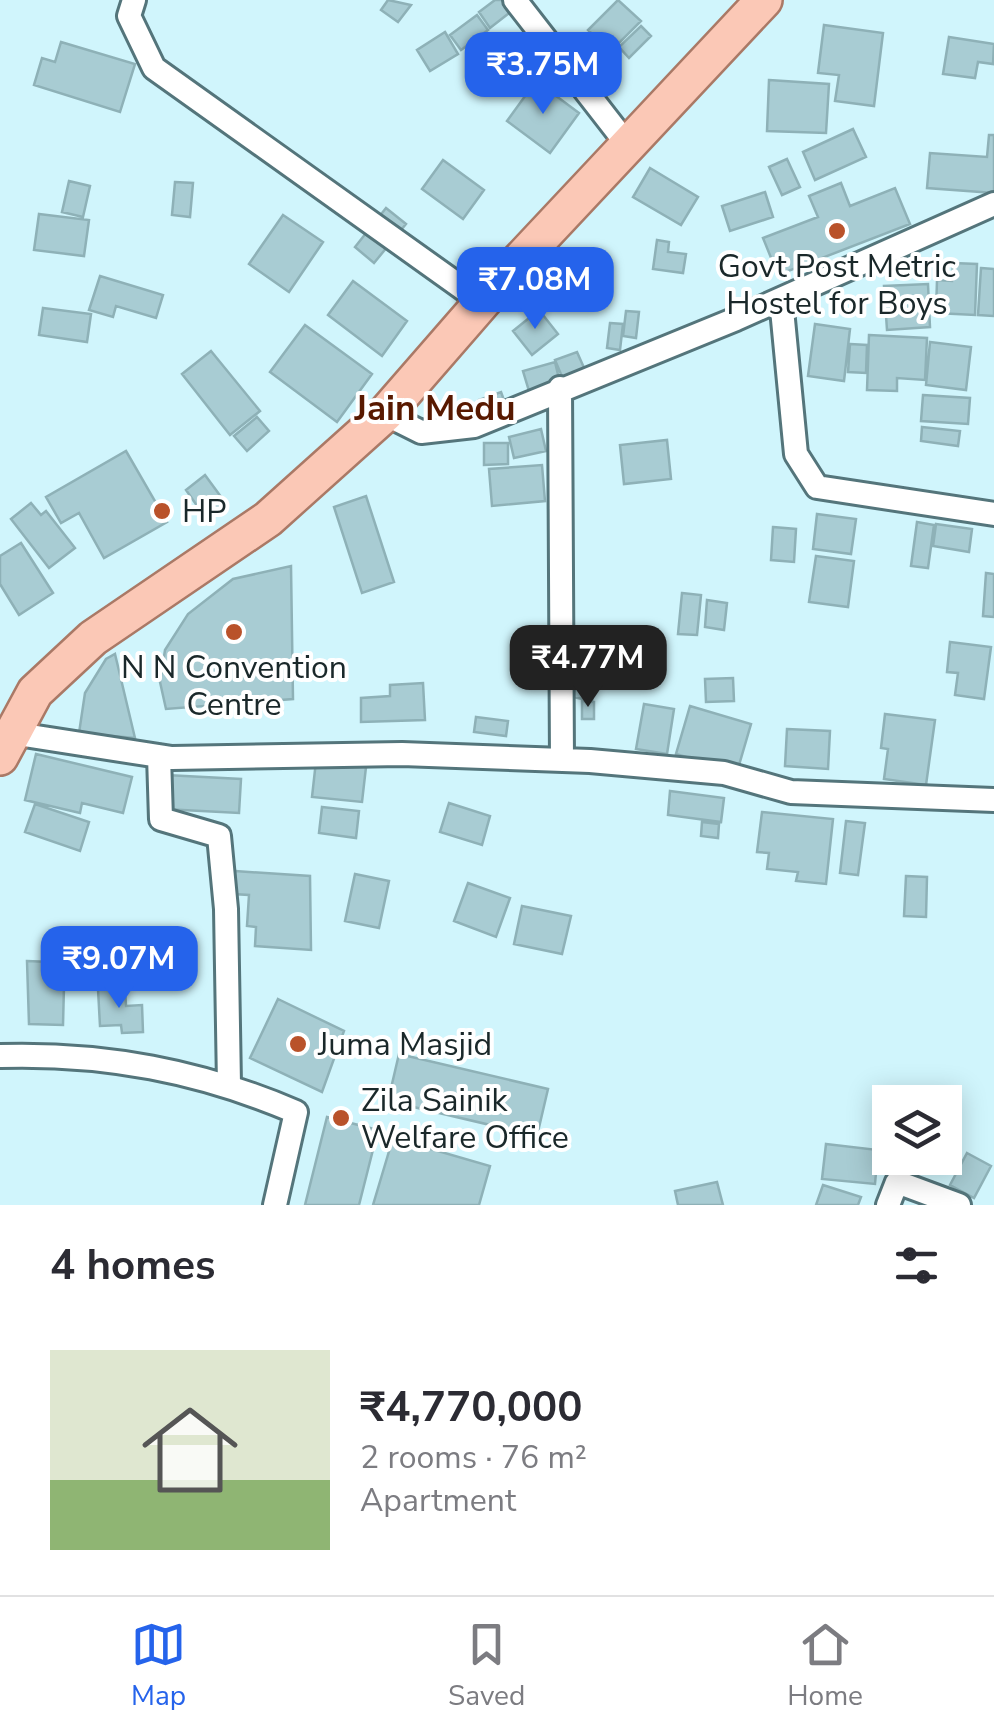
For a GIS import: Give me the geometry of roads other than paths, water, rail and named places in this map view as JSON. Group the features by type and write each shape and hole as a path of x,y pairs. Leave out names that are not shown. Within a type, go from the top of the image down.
{"main road":[{"path":"6,745 35,692 93,638 268,519 385,414 482,302 630,148 751,6"}],"street":[{"path":"134,0 129,16 154,68 482,302"},
{"path":"516,0 630,148"},
{"path":"385,414 422,432 474,426 781,299 994,204"},
{"path":"781,299 796,454 817,486 994,514"},
{"path":"560,388 562,760"},
{"path":"6,745 159,756 402,754 562,760 724,773 792,792 994,800"},
{"path":"159,756 160,819 219,836 226,909 229,1085"},
{"path":"0,1056 78,1056 150,1065 229,1085 296,1112 274,1205"},
{"path":"888,1205 896,1182 959,1205"}],"place":[{"name":"Govt Post Metric Hostel for Boys","path":"837,231"},
{"name":"HP","path":"162,511"},
{"name":"N N Convention Centre","path":"234,632"},
{"name":"Juma Masjid","path":"298,1044"},
{"name":"Zila Sainik Welfare Office","path":"341,1118"}],"district":[{"name":"Jain Medu","path":"435,408"}]}
